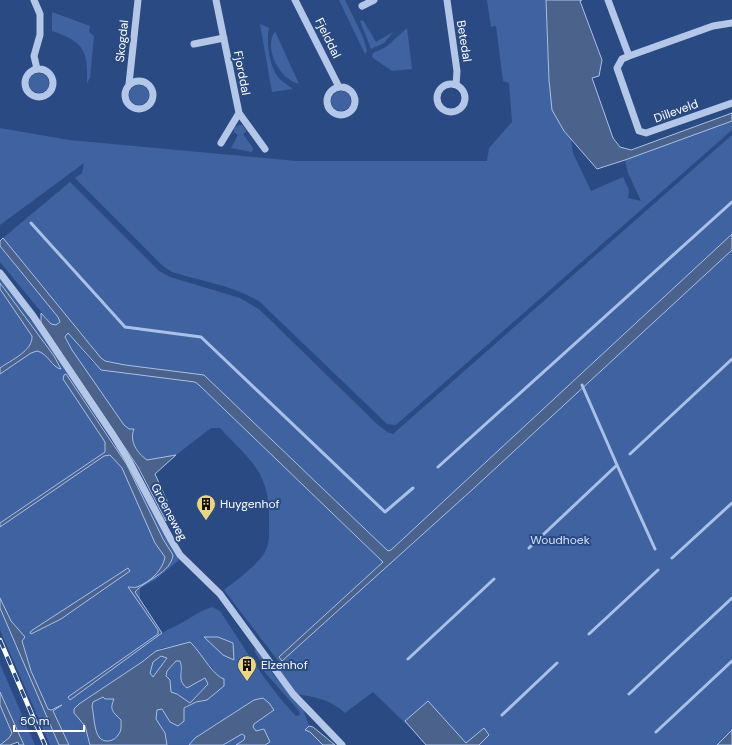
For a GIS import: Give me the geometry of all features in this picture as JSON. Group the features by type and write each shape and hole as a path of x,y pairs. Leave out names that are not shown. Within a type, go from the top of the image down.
{"street":[{"path":"34,0 40,14 40,35 34,56 38,69"},
{"name":"Skogdal","path":"129,84 139,80 148,84 153,92 153,97 149,106 138,110 128,105 124,95 129,84 138,0"},
{"name":"Fjorddal","path":"216,0 239,113 265,149"},
{"name":"Fjelddal","path":"295,0 339,87"},
{"path":"362,6 374,0"},
{"name":"Betedal","path":"447,0 457,71 456,85 463,92 465,97 463,105 455,112 444,111 437,101 439,91 448,84 456,85"},
{"path":"608,0 629,56"},
{"name":"Dilleveld","path":"732,23 713,26 629,56 622,59 616,68 639,131 646,133 732,103"},
{"name":"Fjorddal","path":"194,44 224,38"},
{"path":"38,69 46,71 52,79 51,90 42,97 31,95 25,86 26,76 31,71 38,69"},
{"path":"339,87 345,87 351,90 355,98 354,107 347,114 335,114 328,107 328,95 339,87"},
{"name":"Fjorddal","path":"221,143 239,113"},
{"name":"Groeneweg","path":"0,273 33,316 121,448 180,554 211,584 293,694 342,745"}],"green space":[{"path":"339,0 345,0 363,37 367,51 365,54"},
{"path":"487,0 546,0 549,80 564,131 571,139 573,153 591,191 623,177 629,190 628,198 641,201 628,173 625,160 732,121 732,130 396,425 387,424 260,302 250,296 218,284 172,272 163,266 75,178 82,173 84,163 0,225 0,128 69,140 297,161 487,161 489,148 512,122 509,83 503,81 496,26 491,27"},
{"path":"52,12 90,26 89,32 94,36 90,78 87,83 85,55 82,49 71,39 52,31"},
{"path":"363,20 376,42 393,32 384,43 371,49 360,21"},
{"path":"260,24 269,28 269,53 275,72 279,78 293,89 272,92"},
{"path":"407,28 412,69 392,71 373,58 373,53 386,47"},
{"path":"275,31 299,84 286,77 275,63 271,46"},
{"path":"39,73 46,76 49,83 46,90 39,93 32,90 29,83 32,76"},
{"path":"135,85 143,85 149,91 149,99 143,105 135,105 129,99 129,91"},
{"path":"337,91 345,91 351,97 351,105 345,111 337,111 331,105 331,97"},
{"path":"242,125 247,131 243,134 253,148 252,152 231,148 238,135 234,132 234,128"},
{"name":"Woudhoek","path":"732,135 732,745 428,745 373,692 345,713 329,702 311,696 297,694 278,669 280,667 277,663 279,662 224,590 259,561 268,544 268,505 266,491 257,469 220,428 211,428 176,455 147,460 138,452 130,433 72,350 65,337 68,333 93,363 195,382 383,562 280,657 388,560 342,507 204,375 125,365 105,361 101,358 3,238 70,182 159,271 170,277 240,298 260,310 377,424 387,432 393,434"},
{"path":"0,246 58,317 60,322 56,325 51,324 0,262"},
{"path":"0,278 21,305 117,446 66,374 64,379 105,442 105,452 0,523 0,374 31,352 37,351 46,354 62,368 0,283"},
{"path":"0,289 32,336 29,346 25,351 0,368"},
{"path":"117,446 138,481 167,540 179,560 155,580 140,588 140,605 158,630 158,634 69,697 70,699 167,630 212,607 220,611 275,692 296,716 300,715 299,711 263,670 261,662 254,650 256,649 273,674 303,708 309,726 305,730 310,732 323,745 265,745 270,742 263,729 255,731 253,727 254,724 274,710 263,698 254,700 195,738 189,745 167,745 165,733 156,719 157,710 162,708 170,722 184,721 184,709 196,702 207,700 217,677 212,668 187,644 162,648 156,651 79,704 76,716 85,726 90,745 69,745 53,711 62,706 48,709 31,671 22,641 25,637 11,621 0,598 0,527"},
{"path":"0,608 59,745 50,745 0,630"},
{"path":"164,656 167,658 153,677 150,673 152,664 156,659"},
{"path":"176,661 180,661 181,664 180,673 197,683 205,678 208,683 190,703 177,694 171,692 170,680 166,676 167,671"},
{"path":"0,664 35,745 24,745 0,692"},
{"path":"103,697 114,699 121,722 120,734 116,738 108,741 105,741 97,734 92,706 92,702"},
{"path":"0,705 12,733 9,738 0,745"},
{"path":"239,734 245,736 244,740 236,745 223,745"}],"shaded area":[{"path":"546,0 582,0 580,1 602,60 599,76 592,78 613,138 620,147 631,150 732,113 732,121 597,169 564,131 552,110 549,80"},
{"path":"732,234 732,250 473,489 282,661 279,657 383,562 195,382 101,370 68,333 65,337 72,350 124,425 129,429 134,429 133,442 140,454 147,460 176,455 155,474 167,501 166,521 138,467 41,323 41,313 51,324 56,325 60,322 58,317 0,246 0,241 3,238 101,358 105,361 125,365 204,375 388,551 391,550"},
{"path":"0,283 54,356 61,369 55,366 41,352 37,351 31,353 0,374 0,368 25,351 29,346 32,336 0,289"},
{"path":"66,374 127,465 163,539 173,555 168,567 135,592 162,633 70,700 68,697 158,634 158,630 128,587 137,587 151,579 159,571 165,557 155,543 122,468 110,455 104,456 0,527 0,523 105,452 105,442 63,379 64,375"},
{"path":"128,568 130,571 61,619 31,634 30,632 34,629"},
{"path":"0,598 11,621 25,637 22,641 31,671 48,709 51,710 62,705 53,711 69,745 59,745 0,608"},
{"path":"204,637 218,637 233,643 234,660 223,655"},
{"path":"190,642 215,673 224,679 224,686 207,700 196,702 184,708 184,721 178,726 170,722 162,709 157,710 156,719 165,733 167,745 90,745 85,726 74,713 74,709 156,651","holes":["161,656 167,658 153,677 150,673 153,662","176,661 180,661 181,679 187,688 205,678 208,684 190,703 177,694 171,692 170,680 166,676 167,671","103,697 105,699 114,699 112,708 114,713 121,720 120,732 114,739 106,741 99,737 94,722 93,702"]},
{"path":"0,692 24,745 19,745 18,742 10,745 0,745 9,738 12,733 0,705"},
{"path":"263,698 274,710 254,724 253,727 256,731 264,729 270,742 265,745 236,745 244,740 245,736 242,734 223,745 189,745 195,738 254,700"},
{"path":"428,701 466,743 484,728 489,735 479,745 426,745 405,721"},
{"path":"309,726 313,727 335,745 323,745 310,732 305,730"},
{"path":"732,730 732,745 717,745"}],"waterway":[{"path":"438,467 732,202"},
{"path":"31,223 125,327 201,337 385,512 413,488"},
{"path":"630,454 732,359"},
{"path":"582,385 655,549"},
{"path":"529,548 617,465"},
{"path":"672,558 732,503"},
{"path":"589,634 658,570"},
{"path":"408,659 494,579"},
{"path":"629,694 732,598"},
{"path":"656,732 732,661"},
{"path":"502,715 557,663"}],"railway":[{"path":"0,640 45,745"}],"place":[{"name":"Huygenhof","path":"206,521"},
{"name":"Elzenhof","path":"247,682"}]}
